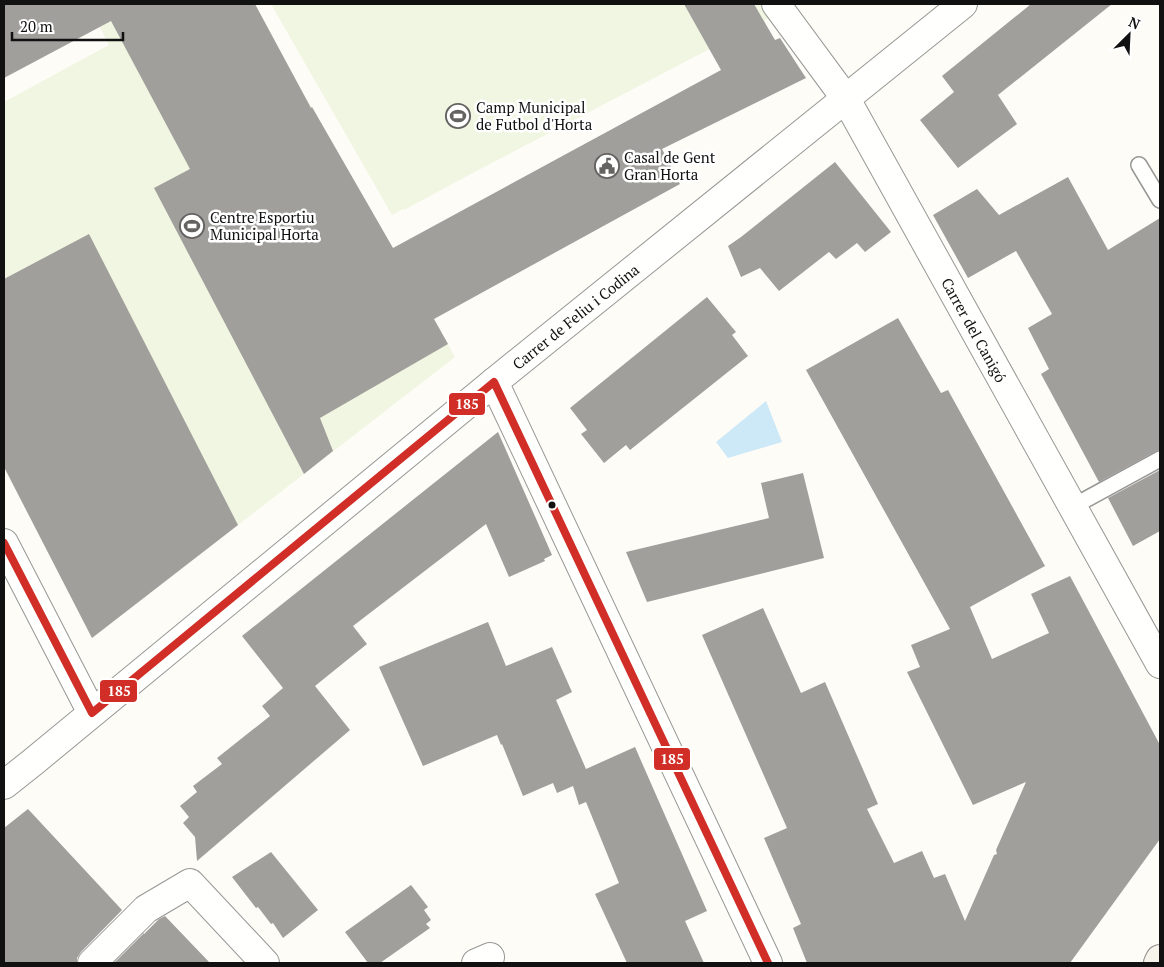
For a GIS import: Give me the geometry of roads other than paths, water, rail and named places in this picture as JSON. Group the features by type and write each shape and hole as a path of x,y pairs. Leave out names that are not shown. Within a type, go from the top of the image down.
{"street":[{"name":"Carrer del Canigó","path":"776,4 846,99 1160,664"},
{"name":"Carrer de Feliu i Codina","path":"4,785 494,382 963,4"},
{"path":"494,382 768,963"},
{"path":"4,543 92,713"},
{"path":"92,963 146,910 190,883 265,963"},
{"path":"1158,963 1160,959"}],"lane":[{"path":"1139,165 1160,200"},
{"path":"1072,506 1160,459"}],"water":[{"path":"766,401 782,442 728,458 716,442"}],"place":[{"name":"Camp Municipal de Futbol d'Horta","path":"458,116"},
{"name":"Casal de Gent Gran Horta","path":"607,166"},
{"name":"Centre Esportiu Municipal Horta","path":"192,226"}]}
